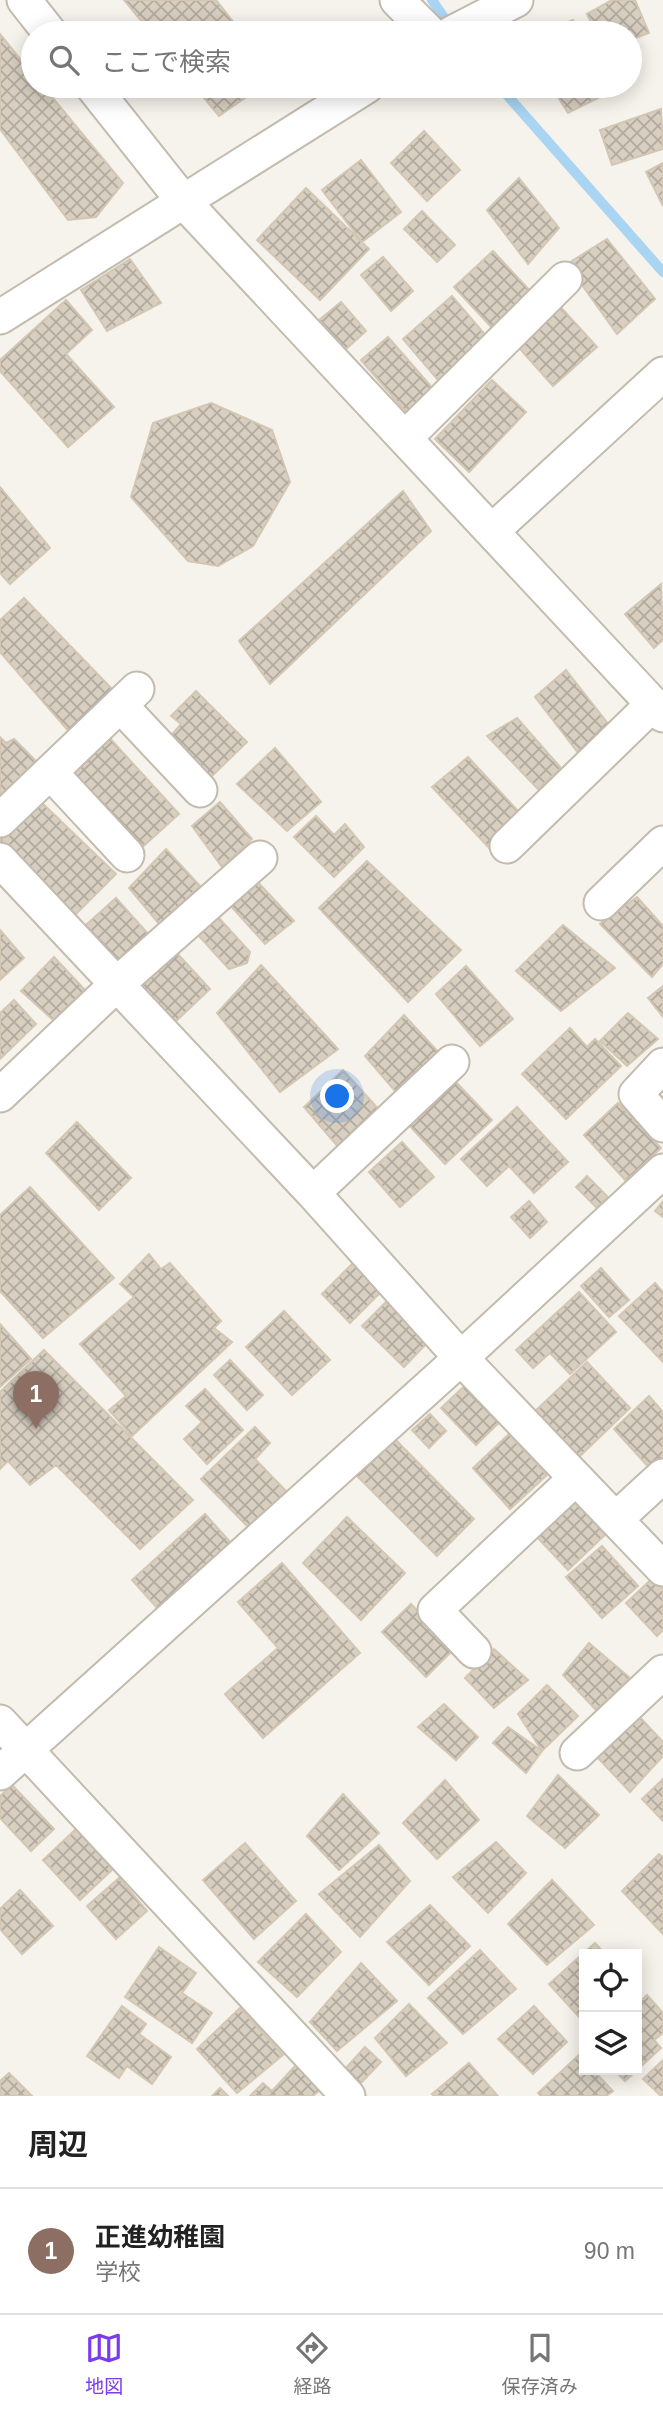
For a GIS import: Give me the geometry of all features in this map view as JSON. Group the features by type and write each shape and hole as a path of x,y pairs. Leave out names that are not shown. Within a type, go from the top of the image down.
{"street":[{"path":"24,0 41,21"},
{"path":"397,0 417,21"},
{"path":"475,21 516,0"},
{"path":"102,98 184,202 492,531 656,699 507,846"},
{"path":"0,317 348,98"},
{"path":"405,438 565,279"},
{"path":"492,531 657,391"},
{"path":"0,820 129,697 200,790"},
{"path":"50,772 127,855"},
{"path":"601,903 663,843"},
{"path":"0,1095 117,985 260,858"},
{"path":"0,860 313,1193 461,1358 663,1569"},
{"path":"313,1193 452,1062"},
{"path":"663,1065 636,1094 663,1125"},
{"path":"0,1773 461,1358 663,1171"},
{"path":"616,1520 663,1476"},
{"path":"474,1651 435,1610 576,1478"},
{"path":"577,1753 663,1672"},
{"path":"0,1722 348,2096"}],"building":[{"path":"124,0 216,0 233,21 141,21"},
{"path":"612,0 635,0 649,33 642,36 642,21 590,21 587,14"},
{"path":"0,34 21,60 21,98 53,98 123,183 96,217 68,220 0,129"},
{"path":"204,98 245,98 219,116"},
{"path":"559,98 598,98 568,113"},
{"path":"661,109 663,149 612,165 600,130"},
{"path":"424,131 460,170 427,201 391,163"},
{"path":"361,160 401,212 362,242 322,190"},
{"path":"663,163 663,206 646,172"},
{"path":"519,178 559,228 528,264 487,210"},
{"path":"306,188 369,249 320,300 257,240"},
{"path":"422,211 455,245 437,262 404,229"},
{"path":"607,239 655,299 617,334 567,264"},
{"path":"493,251 533,294 494,330 454,287"},
{"path":"383,257 413,291 391,311 361,275"},
{"path":"130,259 161,303 107,331 81,290"},
{"path":"452,296 487,337 438,380 403,339"},
{"path":"66,300 92,330 66,354 114,407 68,447 0,371 0,360"},
{"path":"341,302 366,331 345,350 319,320"},
{"path":"556,302 597,347 553,386 513,341"},
{"path":"388,337 435,391 408,414 361,360"},
{"path":"492,380 526,412 469,472 435,439"},
{"path":"211,403 272,430 290,482 253,546 218,566 188,561 131,497 153,423"},
{"path":"0,487 50,548 10,584 0,573"},
{"path":"403,491 431,531 270,684 239,641"},
{"path":"661,584 663,640 654,648 625,614"},
{"path":"24,598 114,691 71,734 0,652 0,620"},
{"path":"566,670 609,725 579,754 535,697"},
{"path":"196,691 247,742 211,777 168,739 181,724 171,716"},
{"path":"517,718 561,768 538,789 487,736"},
{"path":"106,734 179,814 139,850 66,775"},
{"path":"0,737 6,743 14,739 36,761 0,796"},
{"path":"275,748 321,802 287,831 237,784"},
{"path":"468,757 519,812 490,849 432,787"},
{"path":"40,801 116,874 66,924 0,846 0,838"},
{"path":"220,802 252,839 222,867 192,826"},
{"path":"316,816 334,835 345,824 364,847 334,877 294,837"},
{"path":"166,849 200,886 160,925 129,888"},
{"path":"367,861 461,950 408,1002 319,908"},
{"path":"254,878 294,921 265,944 229,904"},
{"path":"637,897 663,926 663,964 652,977 600,924"},
{"path":"116,898 150,936 117,972 79,931"},
{"path":"218,917 250,952 247,963 229,969 198,935"},
{"path":"563,925 615,968 561,1011 516,971"},
{"path":"0,930 24,958 0,980"},
{"path":"175,951 210,989 174,1023 140,988"},
{"path":"54,957 85,990 53,1020 21,991"},
{"path":"261,965 338,1049 280,1092 217,1013"},
{"path":"466,966 513,1019 480,1046 436,994"},
{"path":"663,986 663,1017 648,998"},
{"path":"14,1000 36,1024 0,1059 0,1013"},
{"path":"628,1013 658,1039 627,1066 600,1041"},
{"path":"404,1015 442,1056 401,1098 365,1056"},
{"path":"570,1028 587,1047 595,1039 621,1066 566,1119 522,1074"},
{"path":"343,1070 382,1113 340,1149 304,1107"},
{"path":"455,1081 492,1120 445,1164 408,1124"},
{"path":"618,1103 661,1148 626,1181 584,1135"},
{"path":"517,1107 568,1162 534,1193 509,1166 487,1186 461,1159"},
{"path":"77,1122 131,1178 99,1210 46,1153"},
{"path":"402,1142 434,1177 400,1207 369,1172"},
{"path":"587,1176 608,1197 597,1208 576,1187"},
{"path":"30,1187 114,1278 43,1338 0,1291 0,1215"},
{"path":"529,1201 547,1222 530,1238 511,1217"},
{"path":"663,1201 663,1217 655,1211"},
{"path":"149,1254 161,1269 170,1263 221,1321 214,1328 232,1342 132,1436 109,1410 126,1396 80,1344 134,1297 120,1284"},
{"path":"354,1262 382,1291 350,1323 322,1294"},
{"path":"601,1268 629,1300 609,1317 581,1286"},
{"path":"655,1283 663,1292 663,1362 619,1316"},
{"path":"579,1292 616,1332 570,1374 550,1353 533,1368 516,1350"},
{"path":"388,1300 429,1341 404,1367 362,1326"},
{"path":"284,1311 330,1360 292,1395 246,1347"},
{"path":"0,1324 31,1359 0,1387"},
{"path":"44,1350 193,1500 140,1549 56,1465 30,1485 8,1461 0,1469 0,1392"},
{"path":"230,1360 263,1395 247,1410 214,1375"},
{"path":"587,1362 630,1408 577,1459 533,1413"},
{"path":"473,1378 508,1414 476,1445 441,1408"},
{"path":"205,1389 243,1430 207,1464 184,1439 202,1422 186,1406"},
{"path":"649,1396 663,1412 663,1463 653,1472 614,1429"},
{"path":"430,1414 446,1431 429,1448 412,1430"},
{"path":"255,1427 270,1443 255,1459 287,1492 249,1528 201,1479"},
{"path":"383,1427 474,1519 437,1556 346,1465"},
{"path":"509,1434 547,1475 510,1509 473,1468"},
{"path":"574,1497 608,1532 568,1570 535,1535"},
{"path":"205,1514 232,1544 159,1610 132,1580"},
{"path":"347,1517 405,1573 361,1620 303,1563"},
{"path":"602,1546 638,1586 602,1618 566,1577"},
{"path":"282,1563 360,1653 263,1738 225,1694 278,1648 238,1602"},
{"path":"657,1574 663,1581 663,1630 657,1636 626,1603"},
{"path":"411,1604 454,1649 426,1677 382,1632"},
{"path":"589,1643 630,1678 596,1710 563,1675"},
{"path":"494,1649 528,1680 494,1708 465,1678"},
{"path":"547,1685 578,1716 542,1751 518,1714"},
{"path":"444,1704 478,1737 456,1760 418,1727"},
{"path":"636,1713 663,1742 663,1756 630,1792 597,1757"},
{"path":"508,1727 542,1751 526,1773 493,1743"},
{"path":"558,1775 599,1815 565,1848 527,1816"},
{"path":"663,1779 663,1821 642,1799"},
{"path":"445,1780 479,1820 437,1859 403,1823"},
{"path":"12,1785 54,1829 31,1851 0,1818 0,1796"},
{"path":"343,1794 379,1833 339,1870 307,1836"},
{"path":"76,1829 113,1869 80,1900 43,1860"},
{"path":"496,1842 526,1873 488,1913 453,1877"},
{"path":"245,1843 296,1901 254,1939 203,1880"},
{"path":"379,1845 410,1881 360,1937 319,1894"},
{"path":"659,1854 663,1857 663,1934 622,1891"},
{"path":"119,1878 147,1911 116,1939 87,1906"},
{"path":"552,1880 594,1925 547,1965 508,1924"},
{"path":"20,1890 53,1926 22,1954 0,1929 0,1909"},
{"path":"430,1905 470,1946 429,1985 387,1942"},
{"path":"306,1914 341,1952 297,1997 258,1962"},
{"path":"595,1943 600,1949 588,1949"},
{"path":"159,1947 196,1973 182,1993 212,2013 192,2043 125,1997"},
{"path":"480,1950 516,1989 463,2034 428,1998"},
{"path":"579,1957 579,2017 549,1984"},
{"path":"361,1963 397,2001 337,2051 310,2022"},
{"path":"647,1995 663,2013 663,2033 654,2040 661,2048 642,2065 642,2000"},
{"path":"409,2004 447,2043 406,2076 375,2038"},
{"path":"122,2006 146,2024 139,2034 171,2057 152,2084 127,2066 119,2078 87,2056"},
{"path":"534,2006 567,2042 533,2074 498,2039"},
{"path":"240,2008 283,2055 237,2093 197,2049"},
{"path":"365,2047 381,2062 360,2084 345,2069"},
{"path":"579,2055 579,2075 598,2075 613,2091 606,2096 541,2096 538,2093"},
{"path":"663,2060 663,2096 661,2096 643,2079"},
{"path":"469,2063 497,2095 432,2094"},
{"path":"296,2065 321,2089 313,2096 250,2096 263,2083 272,2091"},
{"path":"9,2073 32,2096 0,2096 0,2081"},
{"path":"619,2075 632,2075 625,2081"},
{"path":"220,2088 228,2096 212,2096"}],"waterway":[{"path":"432,0 446,21"},
{"path":"510,98 663,272"}],"place":[{"name":"正進幼稚園","path":"36,1429"}]}
